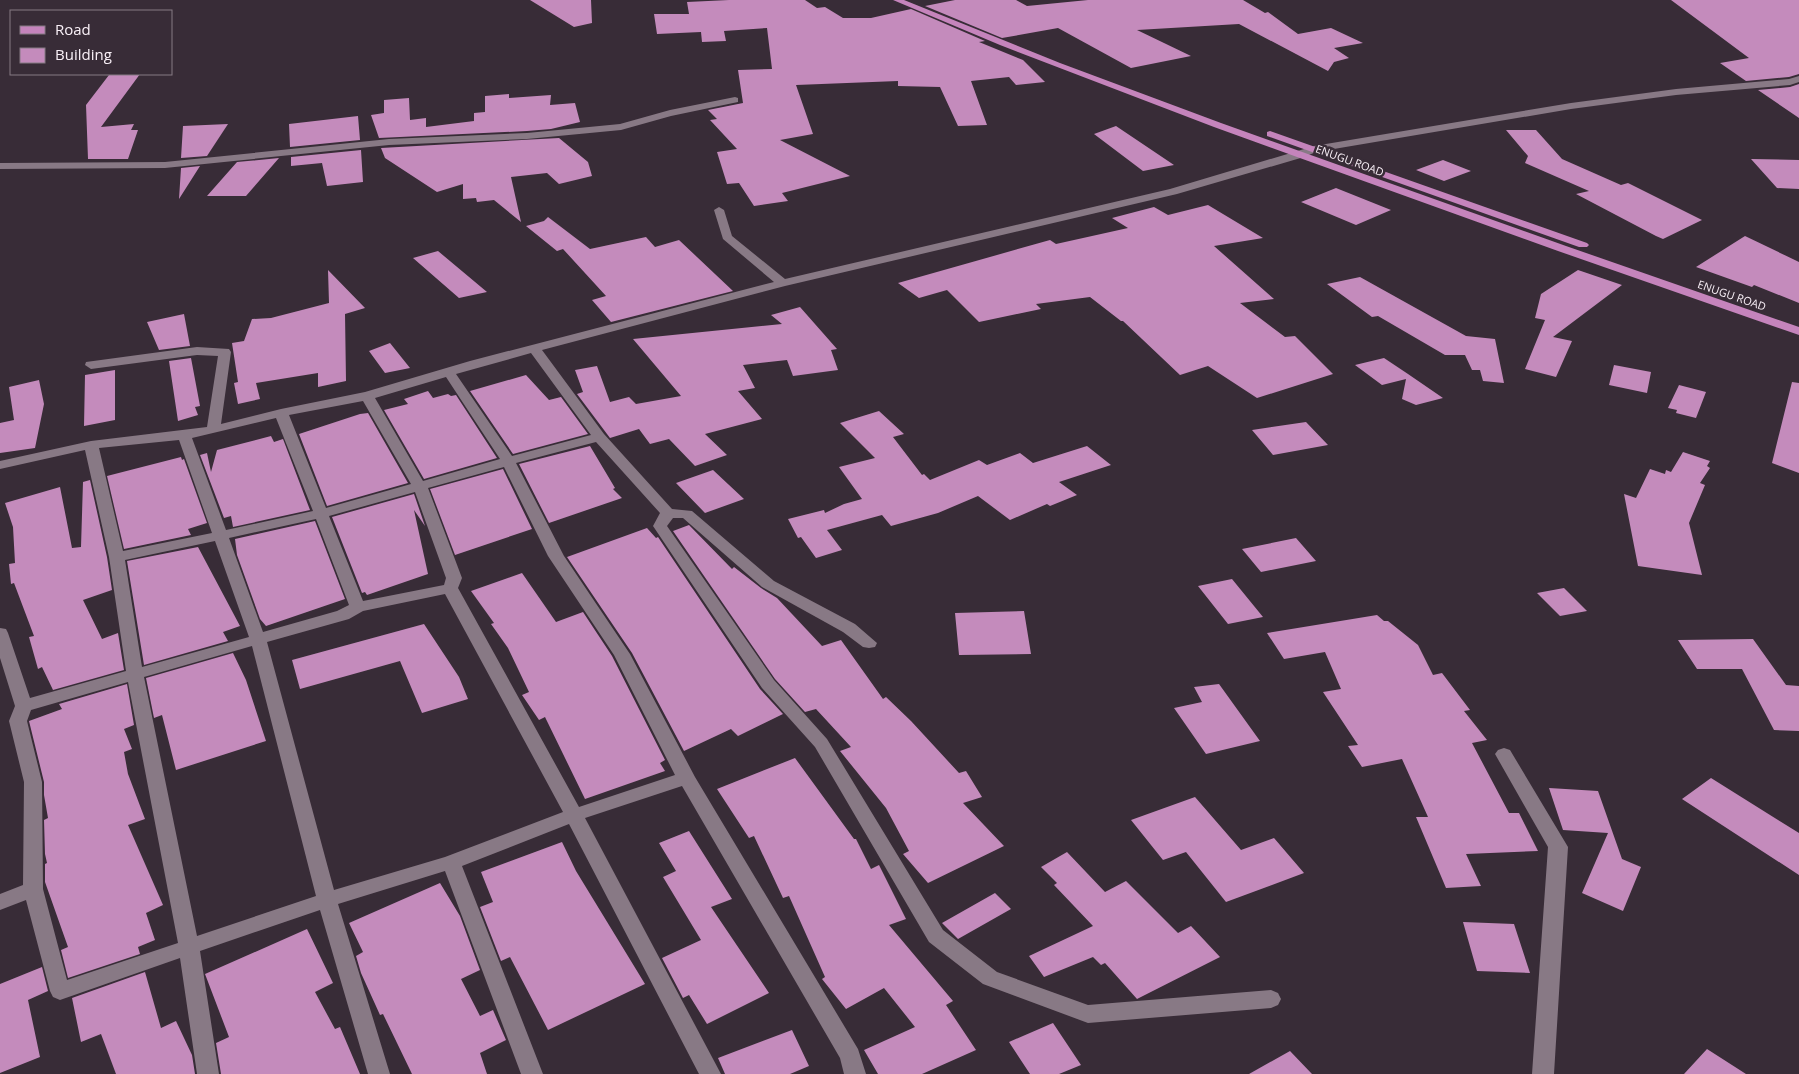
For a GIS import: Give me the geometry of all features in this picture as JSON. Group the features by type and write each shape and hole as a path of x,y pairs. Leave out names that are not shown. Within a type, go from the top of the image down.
{"main road":[{"name":"ENUGU ROAD","path":"897,0 1102,84 1492,225 1799,331"},
{"path":"918,0 1010,39 1161,96 1799,320"}],"street":[{"path":"0,465 91,445 213,430 280,413 367,396 534,348 784,283 1173,192 1300,155 1314,149 1590,103 1676,92 1796,81"},
{"path":"0,166 165,165 389,142 527,136 621,127 670,113 735,100"},
{"path":"719,210 727,237 784,283"},
{"path":"534,348 599,437 668,513 688,514 768,584 850,628 869,643"},
{"path":"90,365 197,350 225,352 213,430"},
{"path":"450,372 508,461 556,556 622,654 686,778 850,1056 854,1074"},
{"path":"367,396 420,487 454,578 450,588"},
{"path":"280,413 358,607"},
{"path":"184,435 258,640 327,900 379,1074"},
{"path":"117,557 321,514 599,437"},
{"path":"91,445 117,557 135,676 190,947 208,1074"},
{"path":"668,513 660,526 768,684 821,743 936,936 990,978 1088,1014 1271,999"},
{"path":"24,706 135,676 343,615 358,607 450,588"},
{"path":"450,588 574,815 710,1074"},
{"path":"0,632 24,706 18,721 33,782 33,889 60,991 327,900 451,862 574,815 686,778"},
{"path":"1504,754 1558,847 1543,1074"},
{"path":"451,862 532,1074"},
{"path":"0,902 33,889"}],"building":[{"path":"530,0 591,0 592,23 574,27"},
{"path":"805,0 817,8 825,7 843,18 871,18 911,9 985,41 979,42 1023,60 1045,82 1016,85 1009,77 971,81 987,125 958,126 940,87 898,86 898,81 796,85 813,134 780,140 850,176 782,193 788,201 754,206 739,183 727,184 717,152 737,149 710,120 717,119 708,110 743,103 738,70 772,69 767,28 724,31 726,41 702,42 701,32 657,34 654,14 689,14 687,2"},
{"path":"955,0 1016,0 1027,6 1088,0 1243,0 1265,13 1268,12 1298,34 1331,28 1363,43 1334,48 1349,58 1334,62 1328,71 1239,24 1137,30 1191,56 1131,68 1058,28 1002,38 925,6"},
{"path":"1671,0 1799,0 1799,74 1789,77 1746,81 1720,63 1749,58"},
{"path":"109,75 139,75 101,127 134,124 131,130 138,130 128,159 88,159 86,105"},
{"path":"1799,84 1799,118 1758,90 1790,87"},
{"path":"509,94 509,98 551,95 550,105 575,103 580,122 551,129 527,131 379,138 371,115 384,113 384,100 409,98 410,120 426,118 426,127 474,121 474,113 485,112 485,96"},
{"path":"358,116 360,140 290,147 289,124"},
{"path":"228,124 207,156 181,158 183,126"},
{"path":"1116,126 1174,165 1143,171 1094,134"},
{"path":"1506,130 1536,130 1562,159 1621,185 1628,183 1702,220 1663,239 1656,236 1576,194 1589,191 1525,163 1528,156"},
{"path":"559,138 588,162 592,176 559,184 547,173 511,177 521,222 494,200 477,202 476,198 463,199 463,184 437,192 385,158 381,148"},
{"path":"361,150 363,182 327,186 322,163 291,166 291,157"},
{"path":"279,158 246,196 207,196 237,162"},
{"path":"1751,159 1799,160 1799,189 1777,188"},
{"path":"1443,160 1471,171 1444,181 1416,170"},
{"path":"200,166 179,199 181,168"},
{"path":"1336,188 1391,210 1356,225 1301,202"},
{"path":"1208,205 1263,238 1214,246 1274,299 1240,303 1285,337 1295,336 1333,374 1257,398 1208,366 1180,375 1123,321 1090,297 1036,304 1041,309 979,322 947,290 919,298 898,283 1050,240 1056,244 1128,228 1112,218 1154,207 1168,215"},
{"path":"548,217 590,249 646,237 655,247 679,240 733,291 611,322 592,300 606,296 563,249 557,251 526,226 544,221"},
{"path":"1745,236 1799,262 1799,303 1754,285 1752,287 1696,267"},
{"path":"438,251 487,292 459,298 413,258"},
{"path":"328,270 365,308 345,314 346,381 318,387 318,373 256,383 260,399 238,404 234,383 238,382 232,343 244,341 252,319 271,318 329,303"},
{"path":"1578,270 1622,285 1553,337 1572,341 1556,377 1525,369 1545,320 1535,318 1541,294"},
{"path":"1360,277 1466,336 1495,339 1504,383 1483,381 1480,370 1472,370 1465,355 1445,355 1378,316 1372,317 1327,284"},
{"path":"800,307 837,349 831,350 838,370 793,376 787,360 743,365 755,388 738,391 762,419 705,434 727,455 695,466 669,439 650,444 639,429 610,438 577,394 583,392 575,370 597,366 610,402 629,397 636,404 681,396 633,339 782,324 771,315"},
{"path":"184,314 190,346 159,350 147,322"},
{"path":"390,343 410,368 385,373 369,351"},
{"path":"191,358 200,406 195,407 198,415 178,421 169,361"},
{"path":"1384,358 1443,398 1416,405 1402,399 1406,379 1382,385 1355,365"},
{"path":"1614,365 1651,372 1647,393 1609,385"},
{"path":"115,370 115,420 84,426 85,375"},
{"path":"526,375 549,400 561,397 588,434 513,454 470,391"},
{"path":"39,380 44,404 35,448 0,453 0,423 14,420 9,387"},
{"path":"1792,382 1799,383 1799,473 1772,463"},
{"path":"1679,385 1706,392 1696,418 1676,413 1677,410 1668,408"},
{"path":"428,391 433,398 448,394 451,396 456,395 497,458 424,479 384,410 408,404 404,399"},
{"path":"879,411 904,434 893,437 922,475 924,474 930,480 979,460 987,465 1020,453 1033,463 1087,446 1111,465 1059,482 1077,495 1050,506 1047,504 1010,520 978,496 938,513 891,526 882,515 827,530 842,550 816,558 801,537 798,538 788,519 824,510 825,513 844,504 862,499 839,467 875,458 840,423"},
{"path":"368,413 408,483 327,506 299,434"},
{"path":"1306,422 1328,445 1273,455 1252,430"},
{"path":"271,436 274,442 283,439 310,510 233,527 231,516 224,518 200,455 207,453 211,472 217,450"},
{"path":"590,446 615,488 613,489 622,498 549,523 519,464"},
{"path":"1683,452 1710,461 1707,466 1710,468 1700,483 1705,485 1689,523 1702,575 1638,566 1624,494 1636,498 1650,469 1665,474 1666,470 1671,472"},
{"path":"181,457 182,460 184,459 207,523 188,529 191,535 124,549 107,476"},
{"path":"503,469 532,529 455,555 430,489"},
{"path":"713,470 744,499 705,513 676,483"},
{"path":"90,480 107,557 112,590 83,600 102,639 118,633 124,670 53,690 42,667 38,669 29,637 34,636 14,583 11,584 9,564 15,563 13,527 5,503 60,487 72,548 81,547 83,482"},
{"path":"414,494 425,526 414,510 428,574 367,595 365,592 362,593 332,517"},
{"path":"315,521 345,599 266,626 260,619 237,555 235,539"},
{"path":"689,525 732,569 734,567 777,598 822,646 841,640 883,699 886,697 911,721 959,773 966,771 982,797 963,803 1004,846 928,883 903,854 909,851 886,808 840,751 851,747 816,709 805,712 775,679 673,531"},
{"path":"647,528 656,538 658,537 760,689 783,714 738,736 731,729 684,751 632,653 567,557"},
{"path":"1296,538 1316,561 1261,572 1242,549"},
{"path":"198,547 240,626 223,632 228,641 144,665 127,561"},
{"path":"522,573 556,622 583,612 612,656 665,760 660,763 665,771 585,799 545,717 539,720 522,695 529,692 508,648 491,624 494,623 471,591"},
{"path":"1232,579 1263,617 1228,624 1198,586"},
{"path":"1564,588 1587,611 1560,616 1537,593"},
{"path":"1024,611 1031,654 959,655 955,613"},
{"path":"1377,615 1384,621 1388,621 1418,645 1433,675 1442,673 1470,710 1464,711 1487,740 1472,743 1509,813 1519,813 1538,851 1466,854 1481,886 1446,888 1416,817 1428,817 1402,759 1362,767 1348,746 1358,745 1323,692 1341,689 1325,652 1284,659 1267,633"},
{"path":"424,624 459,677 468,699 422,713 400,661 300,689 292,660"},
{"path":"1753,639 1786,685 1799,686 1799,731 1774,730 1742,669 1697,669 1678,640"},
{"path":"233,653 246,680 266,741 176,770 162,715 154,718 146,678"},
{"path":"127,684 134,725 124,729 132,749 124,752 128,774 145,819 128,825 163,905 146,913 155,940 138,947 140,954 68,978 61,950 68,947 45,882 45,864 47,863 44,820 48,818 44,782 29,721 62,709 59,704"},
{"path":"1219,684 1260,741 1206,754 1174,708 1202,702 1194,687"},
{"path":"795,758 854,839 856,839 871,869 879,865 906,919 889,925 953,1001 946,1005 976,1050 922,1074 878,1074 864,1050 915,1027 884,988 846,1009 822,979 825,977 789,896 783,898 754,836 749,838 717,789"},
{"path":"1711,778 1799,833 1799,875 1682,799"},
{"path":"1549,788 1598,791 1622,859 1641,867 1623,911 1582,893 1608,833 1563,830"},
{"path":"1195,797 1241,850 1274,838 1304,873 1226,902 1186,852 1163,860 1131,820"},
{"path":"689,831 732,899 711,907 769,993 707,1024 689,995 683,998 662,958 701,940 663,877 676,871 659,843"},
{"path":"562,842 576,871 645,984 548,1030 510,957 501,961 480,907 493,902 481,872"},
{"path":"1067,852 1105,892 1126,881 1178,933 1191,926 1220,957 1137,999 1105,963 1101,965 1093,957 1044,977 1029,956 1093,926 1054,885 1057,883 1041,867"},
{"path":"440,883 460,916 480,970 461,979 480,1016 493,1010 506,1040 480,1053 487,1074 412,1074 383,1014 380,1015 361,973 356,956 363,952 349,923"},
{"path":"995,893 1011,909 958,939 942,923"},
{"path":"1463,922 1514,924 1530,973 1477,971"},
{"path":"307,929 333,983 315,992 335,1029 340,1027 360,1074 221,1074 216,1043 229,1037 205,974"},
{"path":"42,967 48,991 28,1000 40,1057 0,1073 0,984"},
{"path":"145,972 161,1028 176,1021 192,1055 195,1074 116,1074 101,1034 81,1042 72,998"},
{"path":"1053,1023 1081,1065 1059,1074 1030,1074 1009,1042"},
{"path":"792,1030 809,1066 790,1074 725,1074 718,1058"},
{"path":"1707,1049 1746,1074 1684,1074"},
{"path":"1290,1051 1312,1074 1249,1074"}]}
